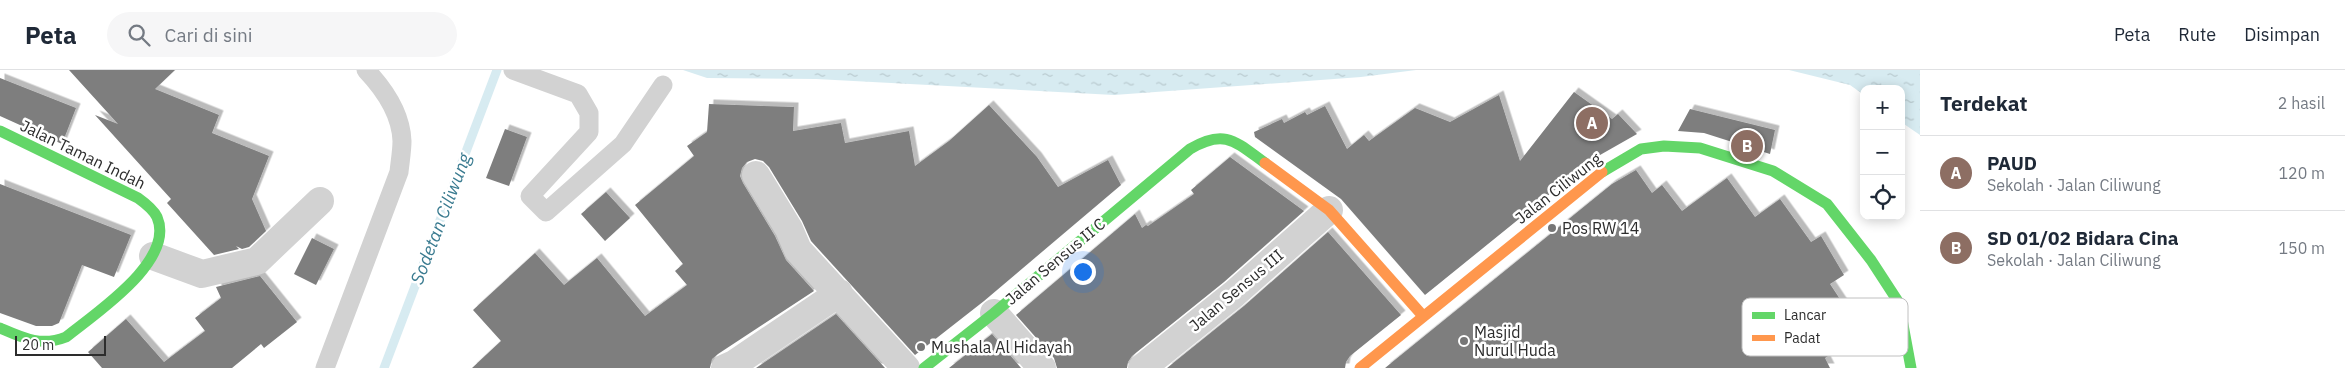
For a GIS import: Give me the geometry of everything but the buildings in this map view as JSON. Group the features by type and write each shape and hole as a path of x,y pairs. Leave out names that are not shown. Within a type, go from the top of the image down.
{"street":[{"name":"Jalan Taman Indah","path":"0,131 138,198 149,206 157,217 159,232 153,256 134,279 66,337 53,343 40,344 0,328"},
{"name":"Jalan Sensus II C","path":"924,368 994,313 1184,152 1200,142 1220,136 1227,137 1329,210 1423,316"},
{"name":"Jalan Ciliwung","path":"1360,368 1603,172 1641,149 1664,146 1700,148 1773,171 1826,204 1871,260 1895,298"},
{"path":"756,175 789,229 798,250 906,368"},
{"path":"153,256 202,274 257,261 320,201"},
{"name":"Jalan Sensus III","path":"1142,368 1234,294 1329,210"},
{"path":"725,368 734,364 839,293"},
{"path":"994,313 1042,368"},
{"name":"Jalan Ciliwung","path":"1908,352 1911,368"}],"lane":[{"path":"325,368 399,172 402,140 397,116 383,88 366,70"},
{"path":"513,70 578,94 589,112 589,132 530,196 546,212 623,144 662,85"}],"water":[{"path":"683,70 1416,70 1361,77 1114,95 816,79 707,78"},
{"path":"1789,70 1920,70 1920,135 1905,125 1905,85 1860,85 1860,92 1850,85"}],"waterway":[{"name":"Sodetan Ciliwung","path":"384,368 497,70"}],"traffic: fast":[{"path":"0,131 138,198 149,206 157,217 160,234 155,251 144,268 129,285 112,301 66,337 48,341 32,340 0,328"},
{"path":"924,368 994,313 1190,149 1212,139 1230,140 1265,163"},
{"path":"1602,172 1641,149 1664,146 1700,148 1773,171 1827,204 1871,260 1896,298"},
{"path":"1908,352 1911,368"}],"traffic: slow":[{"path":"1265,163 1329,210 1423,316"},
{"path":"1360,368 1602,172"}],"place":[{"name":"PAUD","path":"1592,123"},
{"name":"SD 01/02 Bidara Cina","path":"1747,146"},
{"name":"Pos RW 14","path":"1552,228"},
{"name":"Masjid Nurul Huda","path":"1464,341"},
{"name":"Mushala Al Hidayah","path":"921,347"}]}
